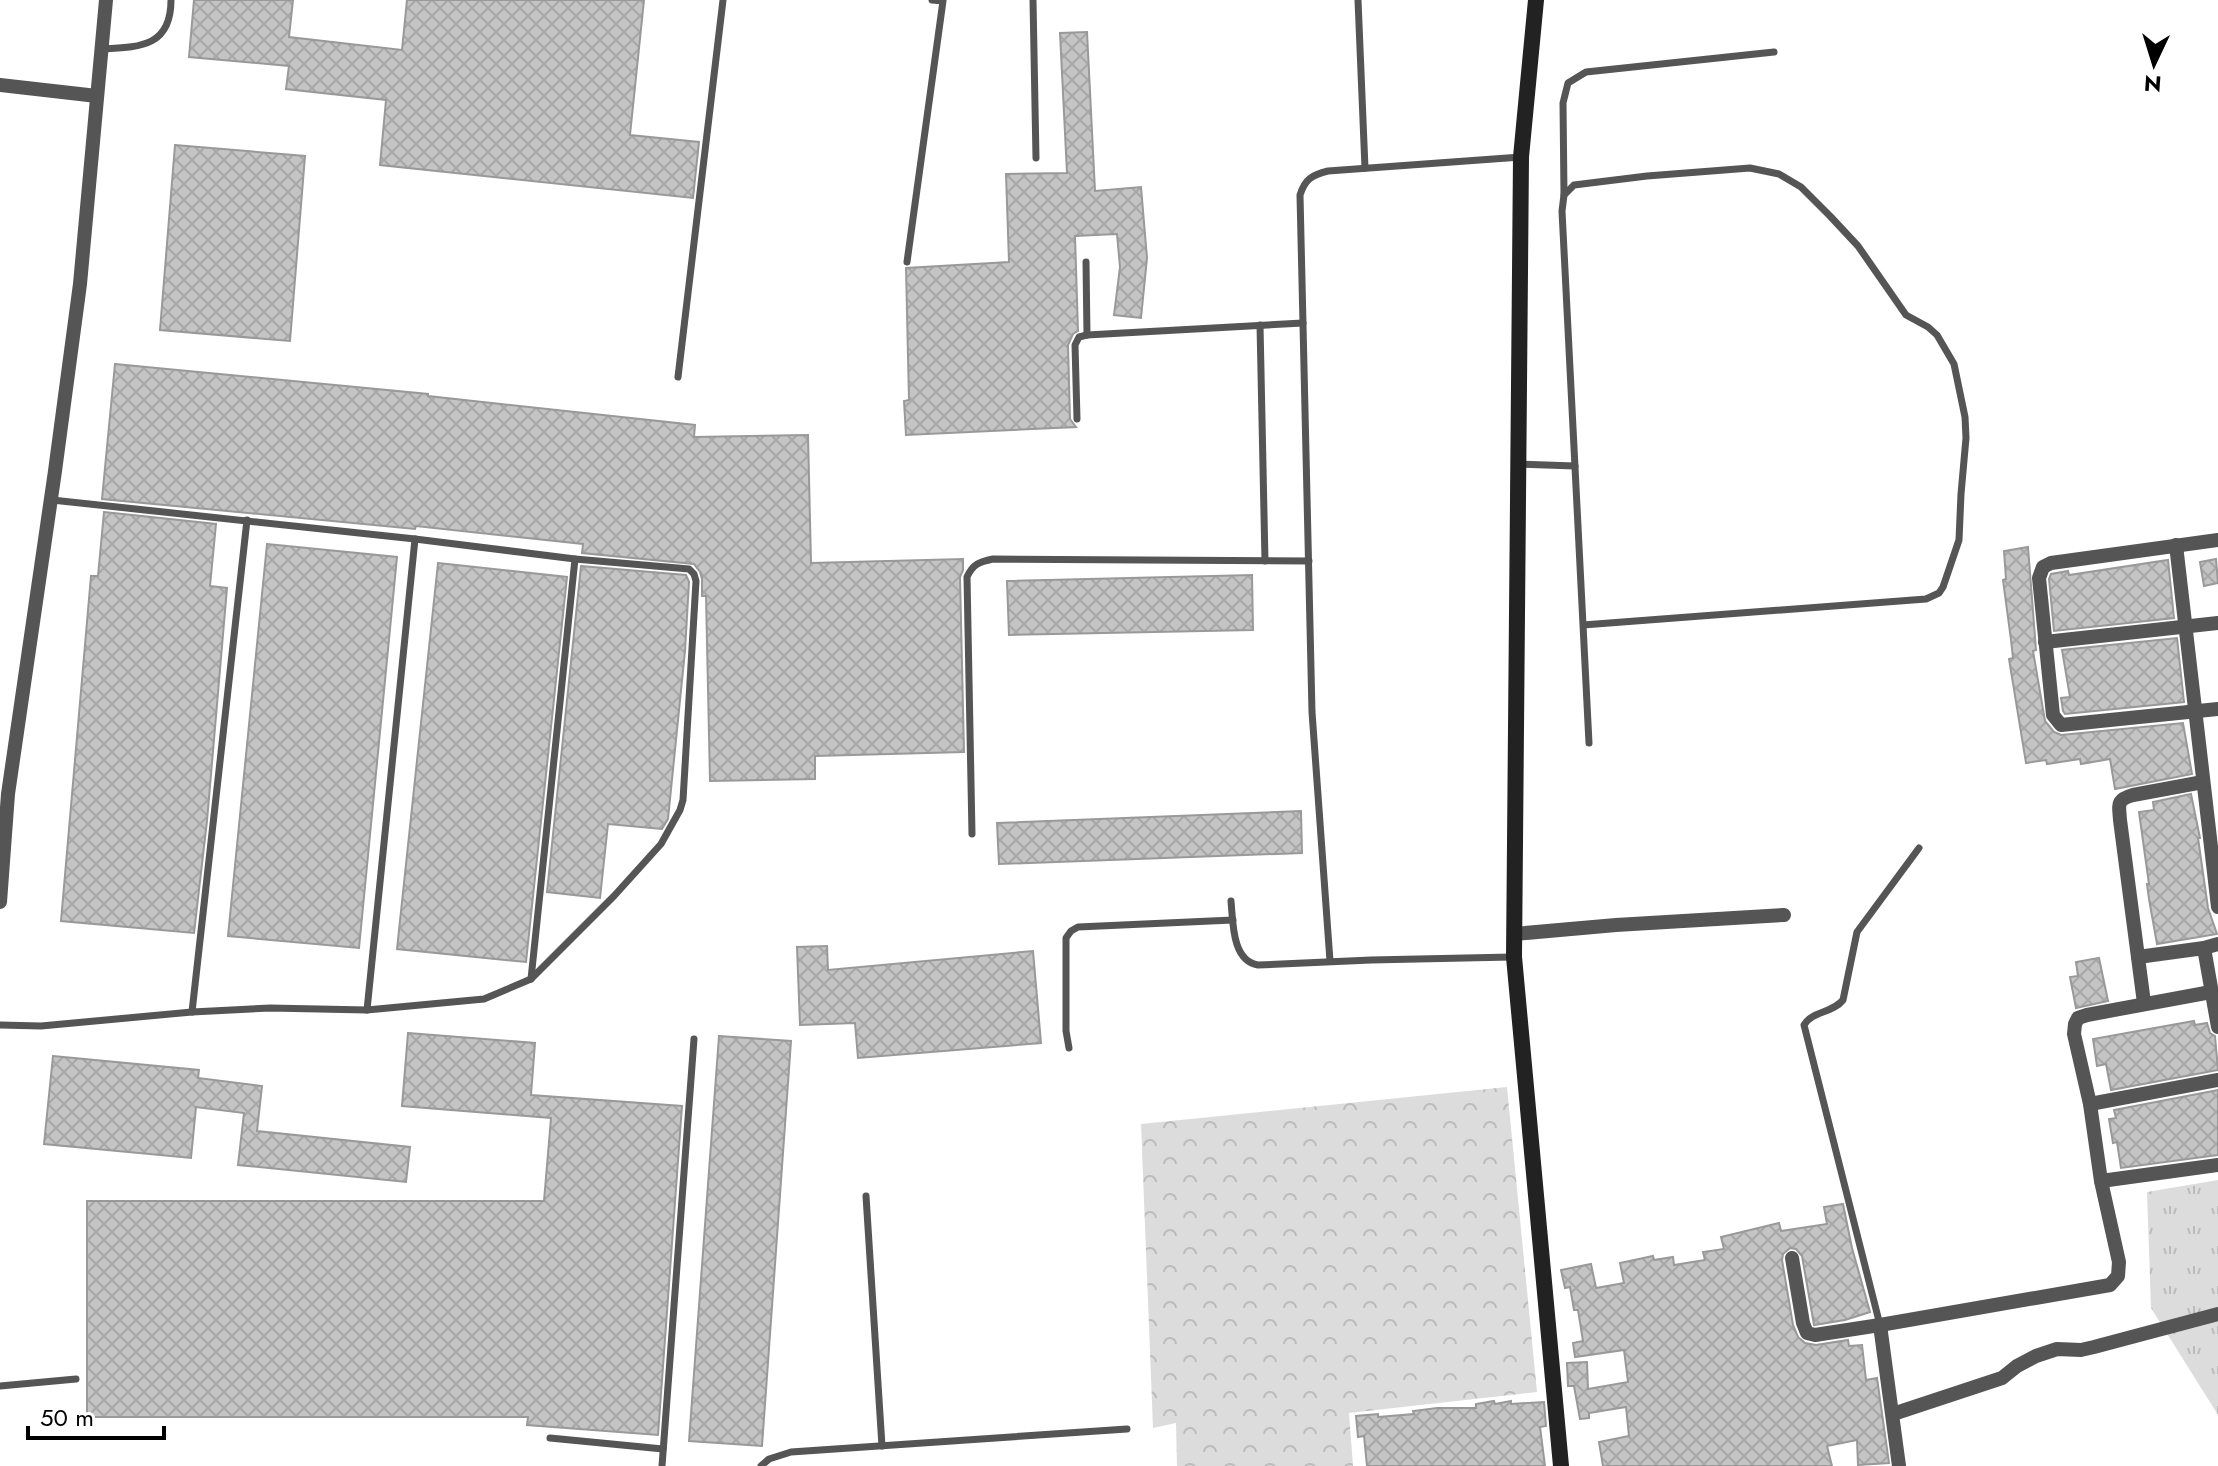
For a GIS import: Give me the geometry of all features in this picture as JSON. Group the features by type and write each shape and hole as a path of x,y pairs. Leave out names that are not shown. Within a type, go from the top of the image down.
{"street":[{"path":"0,902 8,794 80,284 106,0"},
{"path":"1536,0 1521,157 1514,957 1561,1466"},
{"path":"0,85 97,96"},
{"path":"2218,540 2051,563 2043,567 2039,578 2053,715 2061,725 2218,709"},
{"path":"2176,545 2218,907"},
{"path":"2045,642 2218,623"},
{"path":"2144,1003 2120,802 2133,795 2203,782"},
{"path":"1514,934 1784,915"},
{"path":"2138,957 2211,946 2211,992 2218,1027"},
{"path":"1792,1258 1803,1323 1807,1333 1815,1335 2110,1285 2118,1276 2119,1262 2101,1181 2075,1024 2078,1018 2087,1015 2211,992"},
{"path":"2090,1104 2218,1080"},
{"path":"2101,1181 2218,1165"},
{"path":"1893,1414 2002,1378 2026,1361 2057,1349 2081,1350 2218,1314"},
{"path":"1880,1325 1899,1466"}],"lane":[{"path":"101,49 151,43 164,29 171,0"},
{"path":"678,377 723,0"},
{"path":"907,262 943,0 932,0"},
{"path":"1033,0 1036,158"},
{"path":"1358,0 1365,168"},
{"path":"1589,743 1562,211 1563,103 1568,83 1586,72 1774,52"},
{"path":"1330,961 1312,712 1300,195 1304,183 1314,175 1328,171 1521,157"},
{"path":"1564,195 1574,185 1647,176 1750,168 1779,174 1801,187 1858,246 1906,315 1937,335 1954,364 1966,427 1959,540 1943,587 1933,596 1890,602 1583,625"},
{"path":"1086,262 1087,335"},
{"path":"1077,419 1075,345 1079,337 1303,323"},
{"path":"1260,325 1265,561"},
{"path":"1520,464 1575,466"},
{"path":"0,1025 41,1026 270,1008 367,1010 484,999 531,979 614,896 661,844 683,800 696,581 689,569 50,500"},
{"path":"192,1012 247,520"},
{"path":"367,1010 415,539"},
{"path":"531,979 575,559"},
{"path":"972,834 967,577 978,562 993,559 1309,561"},
{"path":"1880,1325 1804,1025 1807,1020 1843,1000 1857,932 1919,848"},
{"path":"1231,901 1234,933 1249,964 1514,957"},
{"path":"1069,1048 1065,954 1066,938 1071,931 1078,927 1233,920"},
{"path":"662,1466 694,1039"},
{"path":"866,1196 882,1446"},
{"path":"0,1386 76,1379"},
{"path":"761,1466 769,1459 791,1452 1127,1429"},
{"path":"550,1438 663,1449"}],"green space":[{"path":"1507,1087 1537,1392 1349,1413 1353,1466 1177,1466 1176,1423 1153,1428 1141,1124"},
{"path":"2218,1180 2218,1415 2151,1308 2147,1192"}],"building":[{"path":"194,0 293,0 289,37 402,50 407,0 644,0 630,135 699,142 693,198 380,165 386,100 286,89 289,66 189,57"},
{"path":"1087,32 1095,191 1141,187 1147,258 1141,318 1114,315 1120,267 1117,234 1075,236 1078,331 1068,345 1070,419 1076,427 906,435 904,401 909,400 906,268 1009,262 1006,174 1067,173 1060,33"},
{"path":"175,145 305,156 290,341 160,330"},
{"path":"115,364 428,394 695,425 694,437 808,435 811,563 963,559 960,577 964,752 815,756 815,779 710,781 706,596 702,596 702,579 694,564 582,553 583,544 102,499"},
{"path":"104,512 216,524 210,586 227,588 194,933 61,921 91,576 98,576"},
{"path":"267,544 397,557 359,948 228,936"},
{"path":"2028,547 2036,650 2033,651 2045,721 2061,735 2183,723 2192,774 2115,789 2110,759 2081,764 2080,759 2047,764 2046,760 2026,763 2009,659 2013,658 2003,580 2006,579 2004,551"},
{"path":"2216,559 2218,583 2204,586 2200,562"},
{"path":"2168,560 2174,618 2054,631 2051,574 2068,571 2069,575"},
{"path":"438,563 567,577 526,962 397,949"},
{"path":"581,566 686,575 689,582 668,819 662,829 608,824 600,898 547,892"},
{"path":"1252,575 1253,630 1009,635 1007,581"},
{"path":"2177,638 2184,702 2065,714 2063,711 2061,698 2070,697 2062,650"},
{"path":"2191,794 2200,838 2208,908 2217,934 2157,944 2139,812 2154,810 2153,802"},
{"path":"1301,811 1302,853 999,864 997,823"},
{"path":"827,946 828,970 1033,951 1041,1043 858,1058 855,1023 800,1025 797,947"},
{"path":"2099,958 2108,1001 2076,1008 2070,977 2078,976 2076,962"},
{"path":"2194,1021 2195,1025 2207,1023 2210,1033 2215,1036 2218,1070 2111,1090 2106,1064 2097,1066 2093,1039"},
{"path":"408,1033 535,1043 531,1095 682,1106 658,1435 527,1425 528,1417 87,1417 87,1201 544,1201 551,1118 402,1106"},
{"path":"719,1036 791,1041 762,1446 689,1441"},
{"path":"53,1056 199,1070 198,1078 262,1086 257,1131 410,1147 406,1182 238,1165 244,1113 196,1107 191,1158 44,1144"},
{"path":"2218,1090 2218,1155 2121,1168 2109,1119 2116,1118 2114,1110"},
{"path":"1843,1204 1870,1312 1814,1325 1802,1256 1796,1249 1790,1248 1783,1254 1782,1260 1793,1325 1798,1337 1805,1343 1816,1345 1848,1340 1849,1346 1862,1345 1866,1380 1877,1378 1889,1463 1858,1465 1857,1440 1827,1446 1832,1466 1603,1466 1599,1442 1629,1436 1626,1407 1589,1413 1589,1418 1580,1419 1574,1386 1568,1386 1567,1363 1587,1362 1588,1389 1628,1382 1624,1350 1575,1357 1573,1343 1583,1341 1578,1310 1574,1310 1570,1287 1565,1288 1561,1270 1591,1264 1596,1288 1624,1283 1620,1263 1653,1256 1654,1260 1673,1257 1674,1265 1705,1260 1703,1252 1724,1249 1721,1237 1779,1223 1781,1231 1827,1224 1824,1207"},
{"path":"1494,1401 1495,1404 1544,1402 1546,1426 1540,1427 1545,1466 1367,1466 1364,1436 1358,1437 1356,1416 1414,1414 1413,1411 1437,1408 1476,1408 1476,1404"}]}
